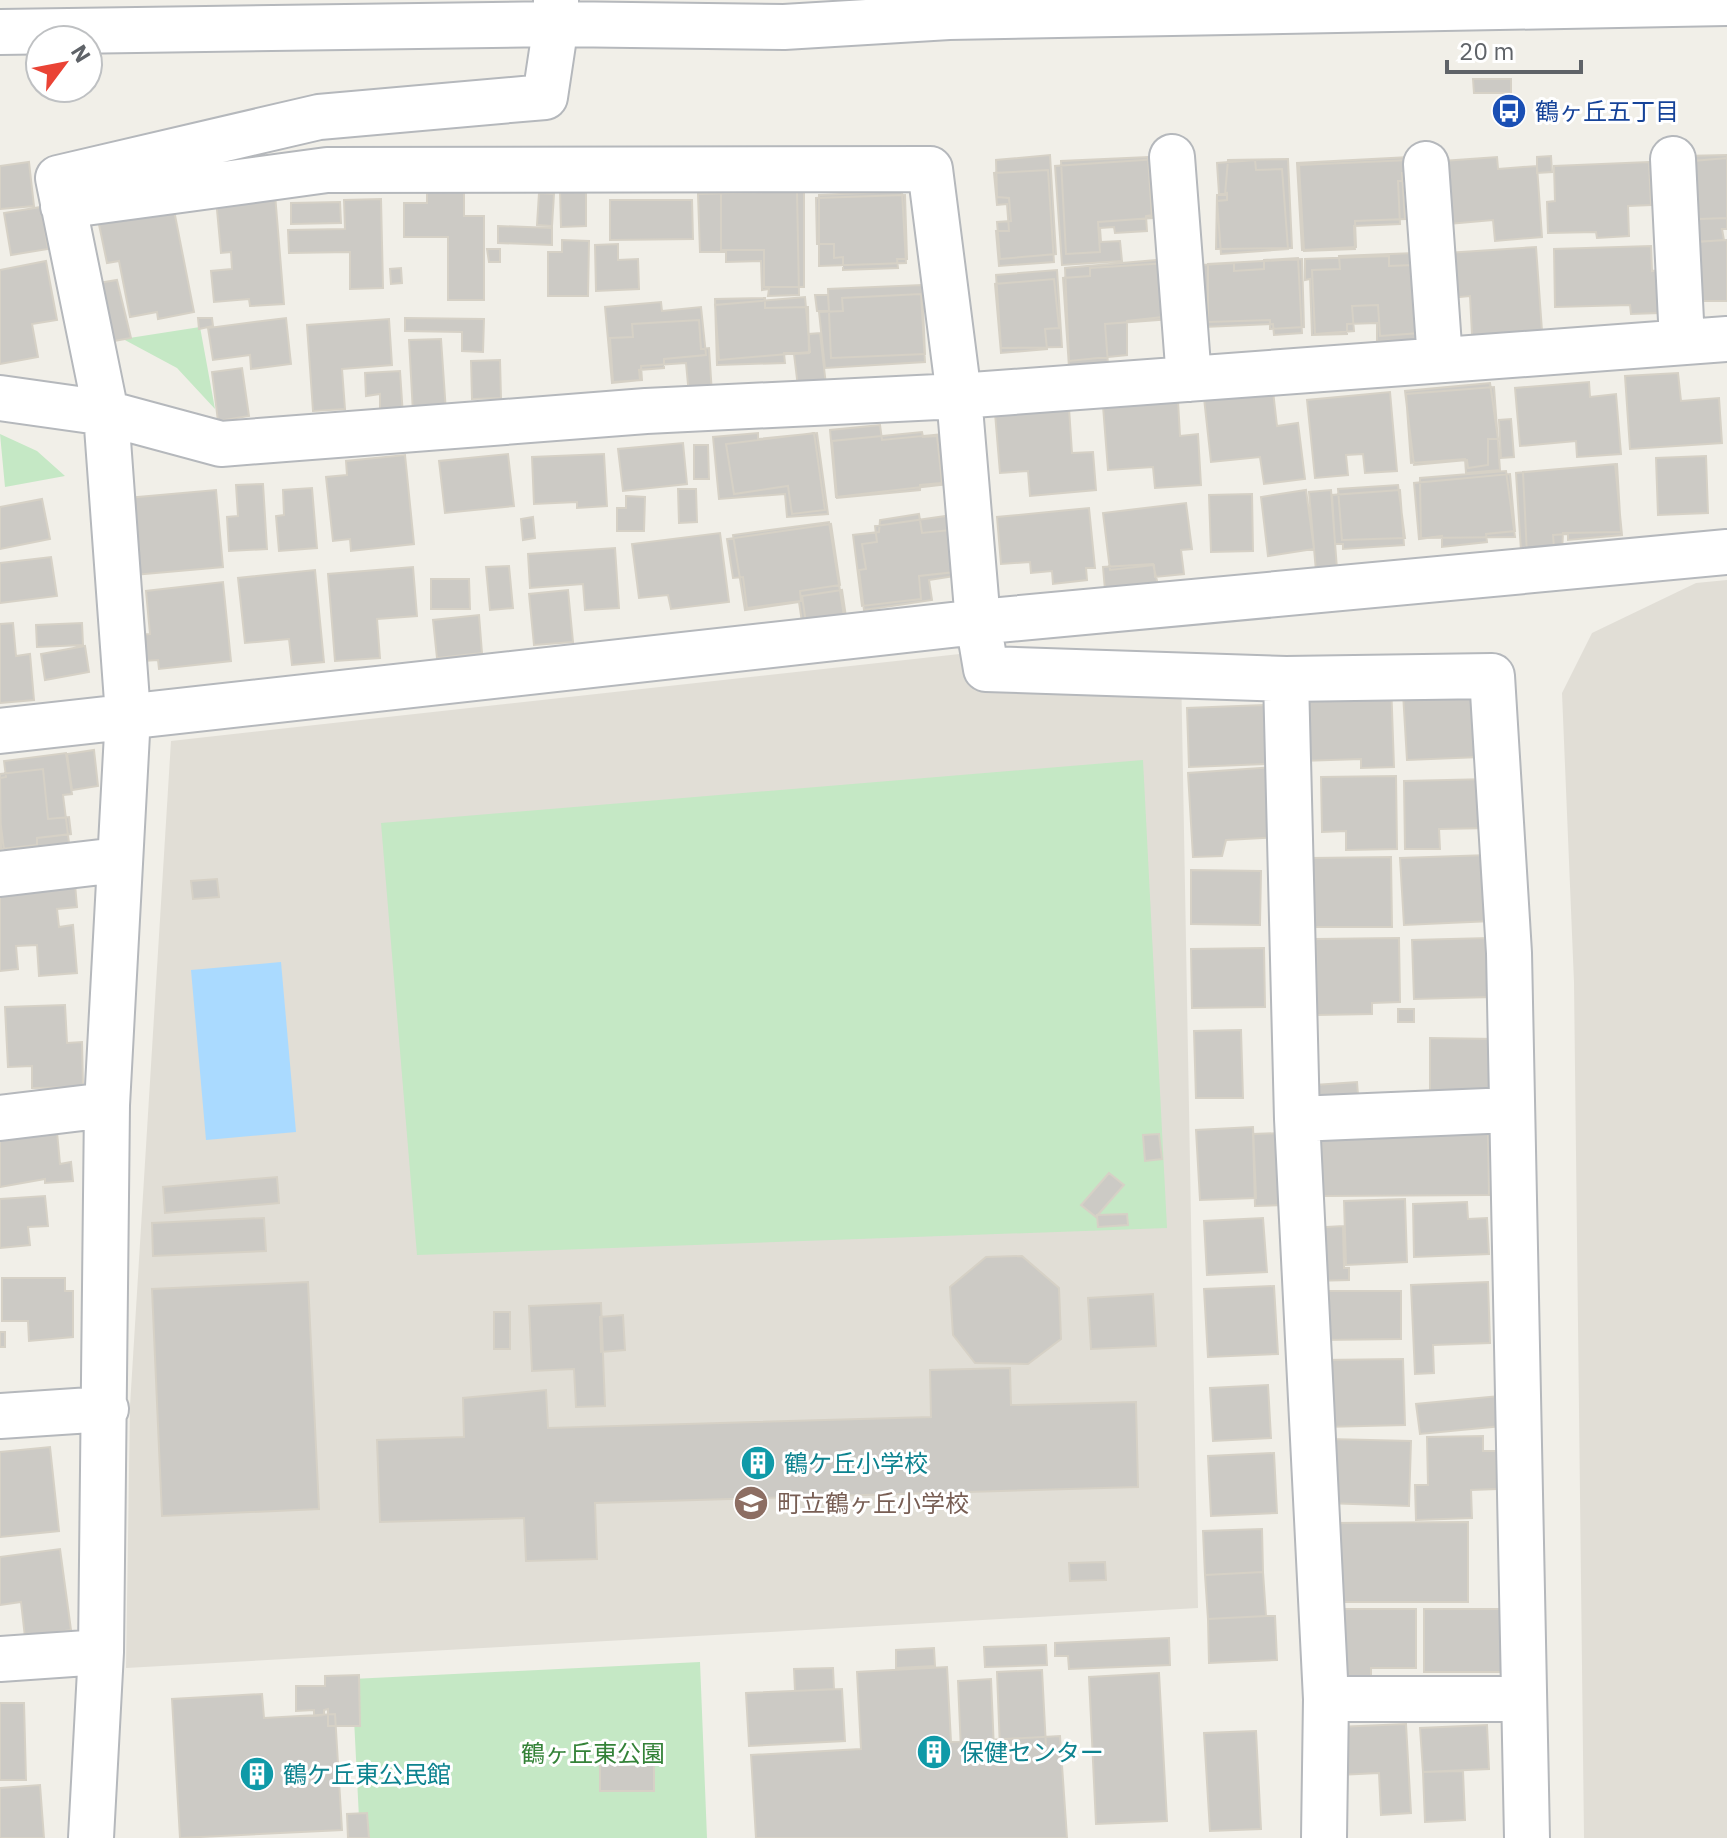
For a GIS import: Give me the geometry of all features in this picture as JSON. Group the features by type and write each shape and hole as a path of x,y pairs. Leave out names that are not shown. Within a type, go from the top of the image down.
{"street":[{"path":"0,32 556,12 949,17 1727,3"},
{"path":"91,1838 101,1652 107,1105 128,715 106,413 58,178 319,117 545,97 556,12"},
{"path":"1172,157 1189,379"},
{"path":"1673,159 1682,341"},
{"path":"1426,164 1440,360"},
{"path":"63,206 327,170 930,169 959,396 978,622 986,669 1286,679 1492,676 1509,953 1527,1838"},
{"path":"0,398 106,413 221,444 646,411 959,396 1727,339"},
{"path":"0,731 978,622 1727,552"},
{"path":"1286,679 1297,1119 1326,1699 1324,1838"},
{"path":"0,874 118,860"},
{"path":"0,1118 107,1105"},
{"path":"1297,1119 1511,1110"},
{"path":"0,1416 106,1409"},
{"path":"0,1659 101,1652"},
{"path":"1326,1699 1523,1699"}],"shaded area":[{"path":"1727,580 1727,1838 1584,1838 1574,982 1562,693 1592,633 1696,583"},
{"path":"1005,649 1181,665 1198,1608 126,1668 130,1406 171,741"}],"green space":[{"path":"200,327 215,409 177,368 123,339"},
{"path":"0,434 37,451 65,476 5,487"},
{"path":"1143,760 1167,1228 417,1255 381,823"},
{"name":"鶴ヶ丘東公園","path":"700,1662 707,1838 360,1838 352,1679"}],"water":[{"path":"281,962 296,1132 206,1140 191,970"}],"building":[{"path":"1473,79 1511,79 1511,93 1474,93"},
{"path":"1050,155 1056,254 1000,259 997,222 1011,221 1009,198 997,197 996,160"},
{"path":"1727,155 1727,218 1699,219 1696,185 1684,156"},
{"path":"1551,156 1552,172 1537,173 1537,157"},
{"path":"1148,157 1152,218 1098,222 1100,252 1066,254 1061,161"},
{"path":"1409,157 1409,173 1402,173 1405,219 1355,221 1356,247 1302,250 1297,163"},
{"path":"1497,157 1498,169 1537,166 1542,237 1495,241 1493,220 1449,224 1443,161"},
{"path":"1727,158 1727,229 1722,229 1724,240 1697,242 1682,162"},
{"path":"1158,159 1161,208 1153,209 1153,215 1146,216 1147,231 1115,233 1114,227 1100,228 1101,242 1120,241 1122,261 1062,265 1055,166"},
{"path":"1288,159 1292,248 1216,249 1217,195 1225,195 1228,160"},
{"path":"1255,160 1256,170 1282,169 1288,249 1221,254 1217,201 1227,200 1227,193 1219,194 1217,163"},
{"path":"1410,160 1411,181 1398,181 1400,224 1354,226 1355,249 1304,251 1299,165"},
{"path":"29,162 34,206 0,209 0,166"},
{"path":"1649,162 1651,205 1628,206 1629,236 1597,238 1596,232 1548,233 1547,202 1555,201 1554,166"},
{"path":"1048,170 1054,262 999,266 996,231 1009,231 1007,204 997,205 994,173"},
{"path":"586,189 586,226 561,227 560,190"},
{"path":"721,190 804,191 804,287 764,287 764,250 721,250"},
{"path":"464,191 464,216 484,216 484,300 448,300 448,237 404,237 404,203 427,203 427,192"},
{"path":"797,191 799,295 768,296 769,289 762,290 761,261 726,262 726,252 700,252 698,194"},
{"path":"902,191 906,263 819,266 819,195"},
{"path":"539,193 554,194 552,226 537,225"},
{"path":"275,194 284,304 250,306 249,299 214,302 211,271 232,269 231,252 221,253 216,199"},
{"path":"905,195 907,259 897,259 898,268 843,270 843,257 834,258 834,244 817,244 816,198"},
{"path":"381,199 383,288 350,289 350,252 289,253 288,230 345,229 344,200"},
{"path":"172,200 194,312 158,319 157,312 130,317 119,261 107,263 97,215"},
{"path":"610,200 692,200 693,239 610,240"},
{"path":"340,202 341,223 291,224 291,203"},
{"path":"41,207 48,249 11,255 4,213"},
{"path":"498,226 552,228 552,245 498,243"},
{"path":"562,240 589,241 588,296 548,296 548,252 562,252"},
{"path":"1727,240 1727,301 1695,301 1692,242"},
{"path":"618,244 618,260 638,259 639,289 596,291 595,245"},
{"path":"1651,246 1652,271 1659,270 1660,313 1631,314 1630,305 1555,307 1554,249"},
{"path":"1536,247 1542,331 1472,335 1470,296 1450,298 1447,253"},
{"path":"487,249 500,249 500,262 489,262"},
{"path":"1415,253 1420,333 1380,336 1378,305 1352,306 1354,331 1315,334 1312,270 1340,269 1339,256"},
{"path":"1389,256 1389,266 1414,265 1417,340 1377,341 1377,323 1347,324 1347,334 1312,335 1310,279 1305,280 1305,259"},
{"path":"1298,258 1302,333 1274,335 1273,324 1204,327 1201,265 1234,263 1234,271 1264,269 1264,260"},
{"path":"1167,259 1172,316 1127,321 1127,355 1069,361 1065,268"},
{"path":"1302,259 1304,327 1270,329 1270,320 1208,322 1208,264"},
{"path":"46,261 57,320 32,324 38,357 0,364 0,270"},
{"path":"1167,263 1171,319 1105,324 1108,364 1069,367 1063,278 1090,276 1090,268"},
{"path":"401,268 402,283 391,284 390,269"},
{"path":"1057,270 1062,347 1001,348 996,275"},
{"path":"1054,279 1059,328 1045,329 1047,349 1001,353 995,284"},
{"path":"117,280 131,338 108,342 98,283"},
{"path":"922,285 925,354 831,358 828,289"},
{"path":"921,294 925,362 825,368 819,312 843,311 842,298"},
{"path":"815,295 828,295 829,311 817,311"},
{"path":"805,297 810,352 719,360 715,305"},
{"path":"765,298 765,308 808,307 809,353 784,353 785,363 717,365 715,299"},
{"path":"661,302 662,311 701,307 706,355 664,359 664,368 639,370 640,380 612,383 605,307"},
{"path":"198,318 212,318 213,326 199,329"},
{"path":"286,318 291,364 251,369 250,355 213,360 208,328"},
{"path":"405,318 484,319 483,352 462,351 462,332 405,331"},
{"path":"389,319 392,365 342,369 345,409 313,411 307,325"},
{"path":"699,320 701,349 709,348 712,394 689,395 686,363 641,366 642,380 613,382 610,338 633,337 632,324"},
{"path":"820,333 826,385 798,387 794,354 809,353 809,334"},
{"path":"441,339 446,412 413,413 409,340"},
{"path":"500,360 501,398 472,399 471,361"},
{"path":"242,368 249,416 218,421 212,372"},
{"path":"400,371 403,416 380,417 380,394 366,396 365,373"},
{"path":"1678,373 1681,401 1719,398 1722,443 1630,449 1625,376"},
{"path":"1589,382 1590,397 1616,394 1621,454 1577,457 1576,441 1520,446 1515,388"},
{"path":"1490,383 1498,439 1488,439 1488,465 1468,468 1467,460 1414,465 1405,391"},
{"path":"1494,387 1500,470 1466,473 1465,459 1411,463 1406,394"},
{"path":"1273,391 1277,426 1298,423 1305,479 1264,484 1260,457 1211,462 1204,398"},
{"path":"1390,392 1397,471 1365,473 1363,454 1346,455 1348,475 1315,478 1307,400"},
{"path":"1178,401 1180,436 1198,434 1201,485 1155,488 1153,467 1108,470 1103,406"},
{"path":"1069,408 1072,453 1093,452 1096,490 1030,496 1028,471 1000,473 995,413"},
{"path":"1511,419 1514,457 1501,458 1499,420"},
{"path":"880,425 882,440 943,434 948,484 836,497 830,430"},
{"path":"922,432 923,437 937,436 942,483 920,485 920,490 837,498 832,441"},
{"path":"758,433 758,439 817,433 828,514 787,517 785,494 719,499 713,437"},
{"path":"814,433 825,510 792,514 788,486 734,494 726,444"},
{"path":"683,443 687,484 623,491 618,449"},
{"path":"694,445 708,445 709,479 694,479"},
{"path":"508,454 514,506 445,513 439,461"},
{"path":"604,454 607,506 577,508 577,502 534,504 532,457"},
{"path":"405,455 414,544 351,551 350,539 333,541 326,477 347,475 346,461"},
{"path":"1706,456 1708,513 1658,515 1656,458"},
{"path":"1615,464 1622,535 1568,540 1568,534 1553,535 1554,548 1521,551 1516,473"},
{"path":"1617,464 1621,532 1563,533 1562,551 1527,555 1523,472"},
{"path":"1506,471 1515,537 1421,538 1420,478"},
{"path":"1510,474 1515,531 1486,534 1487,542 1442,547 1442,536 1419,539 1414,483"},
{"path":"263,484 267,549 229,551 227,517 238,516 236,485"},
{"path":"1398,485 1405,538 1342,540 1338,489"},
{"path":"312,488 317,548 279,551 276,516 284,515 283,490"},
{"path":"678,489 696,489 697,522 679,523"},
{"path":"216,490 223,567 134,575 127,498"},
{"path":"1306,490 1314,549 1268,556 1261,497"},
{"path":"1331,490 1337,569 1316,571 1309,492"},
{"path":"1400,490 1404,545 1343,549 1343,544 1335,544 1332,495"},
{"path":"1252,494 1253,551 1211,552 1209,495"},
{"path":"626,496 645,497 644,531 617,531 617,508 626,508"},
{"path":"42,499 50,539 0,549 0,507"},
{"path":"1186,503 1192,549 1181,550 1184,574 1155,577 1154,565 1110,570 1103,513"},
{"path":"1089,508 1095,568 1086,568 1087,580 1053,584 1052,571 1031,573 1030,562 1001,564 997,517"},
{"path":"919,514 922,533 950,530 955,572 919,576 921,599 862,606 853,535 879,532 880,520"},
{"path":"946,516 955,576 929,580 932,600 864,610 859,570 866,569 862,544 877,542 875,526"},
{"path":"533,517 535,538 523,540 521,519"},
{"path":"829,522 844,616 802,622 799,602 745,610 733,535"},
{"path":"831,524 840,585 800,591 801,601 747,608 743,577 733,578 727,539"},
{"path":"720,533 729,602 671,609 668,595 639,598 632,544"},
{"path":"615,548 619,608 585,610 583,584 530,588 528,554"},
{"path":"51,557 57,596 0,603 0,563"},
{"path":"1153,564 1158,585 1105,590 1103,567"},
{"path":"509,566 513,608 490,610 486,567"},
{"path":"413,567 417,616 377,619 380,658 335,661 328,574"},
{"path":"315,570 324,662 292,665 289,639 245,643 238,578"},
{"path":"431,579 469,579 470,609 431,609"},
{"path":"223,582 231,661 159,669 158,660 143,661 139,635 150,634 146,591"},
{"path":"568,590 573,642 534,645 529,594"},
{"path":"842,590 846,617 806,623 802,596"},
{"path":"479,615 482,653 437,658 433,620"},
{"path":"13,623 16,656 30,654 34,700 0,703 0,624"},
{"path":"82,623 83,645 37,647 36,625"},
{"path":"85,646 89,672 45,680 41,654"},
{"path":"1391,682 1394,767 1361,768 1361,759 1301,761 1299,685"},
{"path":"1477,690 1480,757 1407,760 1403,693"},
{"path":"1264,705 1266,764 1189,767 1187,708"},
{"path":"94,750 98,786 72,790 67,754"},
{"path":"66,753 72,794 63,795 69,843 41,846 42,853 5,858 0,819 0,778 6,777 4,761"},
{"path":"1275,767 1279,837 1226,840 1222,856 1193,857 1188,773"},
{"path":"43,769 48,819 69,817 71,834 37,838 37,845 1,849 0,774"},
{"path":"1396,776 1397,849 1346,850 1346,831 1322,832 1321,777"},
{"path":"1490,779 1491,828 1439,829 1440,849 1405,849 1404,781"},
{"path":"1489,855 1492,921 1404,925 1400,858"},
{"path":"1391,857 1392,927 1313,927 1312,858"},
{"path":"1191,870 1261,871 1260,925 1191,924"},
{"path":"217,879 219,897 193,899 191,881"},
{"path":"75,884 77,907 57,909 59,927 73,925 77,973 39,976 37,945 16,946 18,969 0,971 0,891"},
{"path":"1399,938 1400,1002 1372,1003 1372,1014 1317,1015 1316,939"},
{"path":"1490,938 1492,997 1414,999 1412,940"},
{"path":"1264,948 1265,1007 1192,1008 1191,949"},
{"path":"65,1005 67,1043 82,1042 83,1087 32,1088 32,1066 8,1067 5,1007"},
{"path":"1398,1009 1414,1009 1414,1022 1398,1022"},
{"path":"1241,1030 1243,1098 1196,1098 1194,1031"},
{"path":"1430,1038 1496,1039 1496,1106 1430,1106"},
{"path":"1357,1082 1359,1108 1317,1110 1315,1085"},
{"path":"1253,1127 1256,1198 1200,1200 1196,1130"},
{"path":"1488,1131 1489,1195 1322,1196 1321,1135"},
{"path":"57,1132 60,1164 71,1162 73,1181 45,1183 45,1179 0,1187 0,1137"},
{"path":"1283,1133 1285,1205 1255,1206 1253,1134"},
{"path":"1159,1134 1162,1159 1145,1161 1143,1135"},
{"path":"1109,1173 1124,1185 1096,1217 1081,1205"},
{"path":"277,1177 279,1203 165,1213 163,1187"},
{"path":"45,1196 48,1226 28,1227 30,1245 0,1248 0,1199"},
{"path":"1405,1199 1407,1262 1346,1265 1344,1201"},
{"path":"1467,1202 1468,1219 1487,1218 1489,1254 1414,1257 1413,1204"},
{"path":"1127,1214 1128,1225 1098,1227 1097,1215"},
{"path":"264,1218 266,1251 153,1256 152,1223"},
{"path":"1263,1218 1267,1272 1207,1275 1204,1221"},
{"path":"1343,1226 1344,1268 1349,1268 1349,1280 1312,1281 1310,1228"},
{"path":"1022,1256 1059,1288 1061,1339 1028,1364 975,1363 953,1335 950,1287 986,1257"},
{"path":"2,1278 65,1278 65,1291 73,1291 73,1337 29,1341 28,1321 2,1321"},
{"path":"308,1282 319,1509 162,1516 152,1289"},
{"path":"1488,1282 1490,1343 1433,1345 1434,1373 1415,1374 1411,1285"},
{"path":"1274,1286 1278,1354 1208,1357 1204,1289"},
{"path":"1322,1291 1401,1291 1401,1339 1322,1340"},
{"path":"1153,1294 1156,1346 1091,1349 1088,1298"},
{"path":"601,1303 605,1406 576,1407 574,1369 532,1371 529,1306"},
{"path":"494,1312 510,1312 510,1349 494,1349"},
{"path":"623,1315 625,1350 601,1352 600,1317"},
{"path":"0,1332 5,1332 5,1347 0,1347"},
{"path":"1403,1359 1405,1425 1323,1427 1321,1360"},
{"name":"鶴ケ丘小学校","path":"1010,1368 1011,1405 1136,1402 1138,1487 595,1503 597,1559 526,1561 524,1518 380,1522 377,1440 464,1437 463,1398 546,1390 548,1428 931,1417 930,1370"},
{"path":"1268,1385 1271,1438 1213,1441 1210,1388"},
{"path":"1499,1396 1502,1426 1420,1434 1416,1404"},
{"path":"1483,1436 1483,1451 1496,1451 1497,1489 1471,1490 1472,1518 1416,1520 1415,1485 1428,1485 1427,1437"},
{"path":"1328,1439 1411,1441 1409,1506 1326,1503"},
{"path":"50,1447 59,1531 0,1537 0,1452"},
{"path":"1274,1453 1277,1513 1211,1516 1208,1456"},
{"path":"1468,1522 1468,1602 1333,1602 1332,1523"},
{"path":"1262,1529 1263,1572 1205,1575 1203,1531"},
{"path":"60,1549 71,1630 25,1637 21,1602 0,1605 0,1557"},
{"path":"1105,1562 1106,1580 1070,1581 1069,1563"},
{"path":"1263,1572 1266,1616 1208,1619 1205,1575"},
{"path":"1334,1609 1416,1609 1416,1668 1371,1668 1371,1683 1334,1683"},
{"path":"1424,1609 1505,1609 1505,1672 1424,1672"},
{"path":"1275,1616 1277,1660 1209,1663 1208,1619"},
{"path":"1169,1638 1170,1665 1069,1669 1068,1656 1055,1656 1055,1643"},
{"path":"1046,1645 1047,1665 985,1667 984,1647"},
{"path":"934,1648 935,1666 896,1668 896,1650"},
{"name":"保健センター","path":"947,1667 951,1742 1060,1736 1067,1838 756,1838 751,1755 861,1749 857,1672"},
{"path":"833,1668 834,1689 795,1691 794,1669"},
{"path":"1042,1670 1046,1747 1000,1749 997,1672"},
{"path":"1159,1673 1167,1821 1096,1824 1089,1677"},
{"path":"359,1675 360,1726 328,1726 328,1709 324,1710 324,1715 314,1716 314,1710 296,1711 296,1686 325,1686 325,1676"},
{"path":"991,1679 994,1750 961,1751 958,1681"},
{"path":"842,1689 845,1741 749,1746 746,1693"},
{"name":"鶴ケ丘東公民館","path":"262,1694 264,1718 335,1714 342,1830 180,1838 172,1699"},
{"path":"0,1703 24,1703 26,1780 0,1780"},
{"path":"1406,1724 1411,1813 1381,1815 1379,1773 1339,1775 1337,1727"},
{"path":"1487,1725 1489,1769 1423,1772 1420,1728"},
{"path":"1256,1731 1261,1829 1210,1831 1204,1733"},
{"path":"600,1749 654,1750 654,1791 600,1791"},
{"path":"1463,1771 1465,1820 1425,1822 1423,1772"},
{"path":"40,1785 44,1838 0,1838 0,1788"},
{"path":"367,1813 369,1838 348,1838 347,1814"}],"place":[{"name":"鶴ヶ丘五丁目","path":"1509,111"},
{"name":"鶴ケ丘小学校","path":"758,1463"},
{"name":"町立鶴ヶ丘小学校","path":"751,1503"},
{"name":"保健センター","path":"934,1752"},
{"name":"鶴ケ丘東公民館","path":"257,1774"}]}
